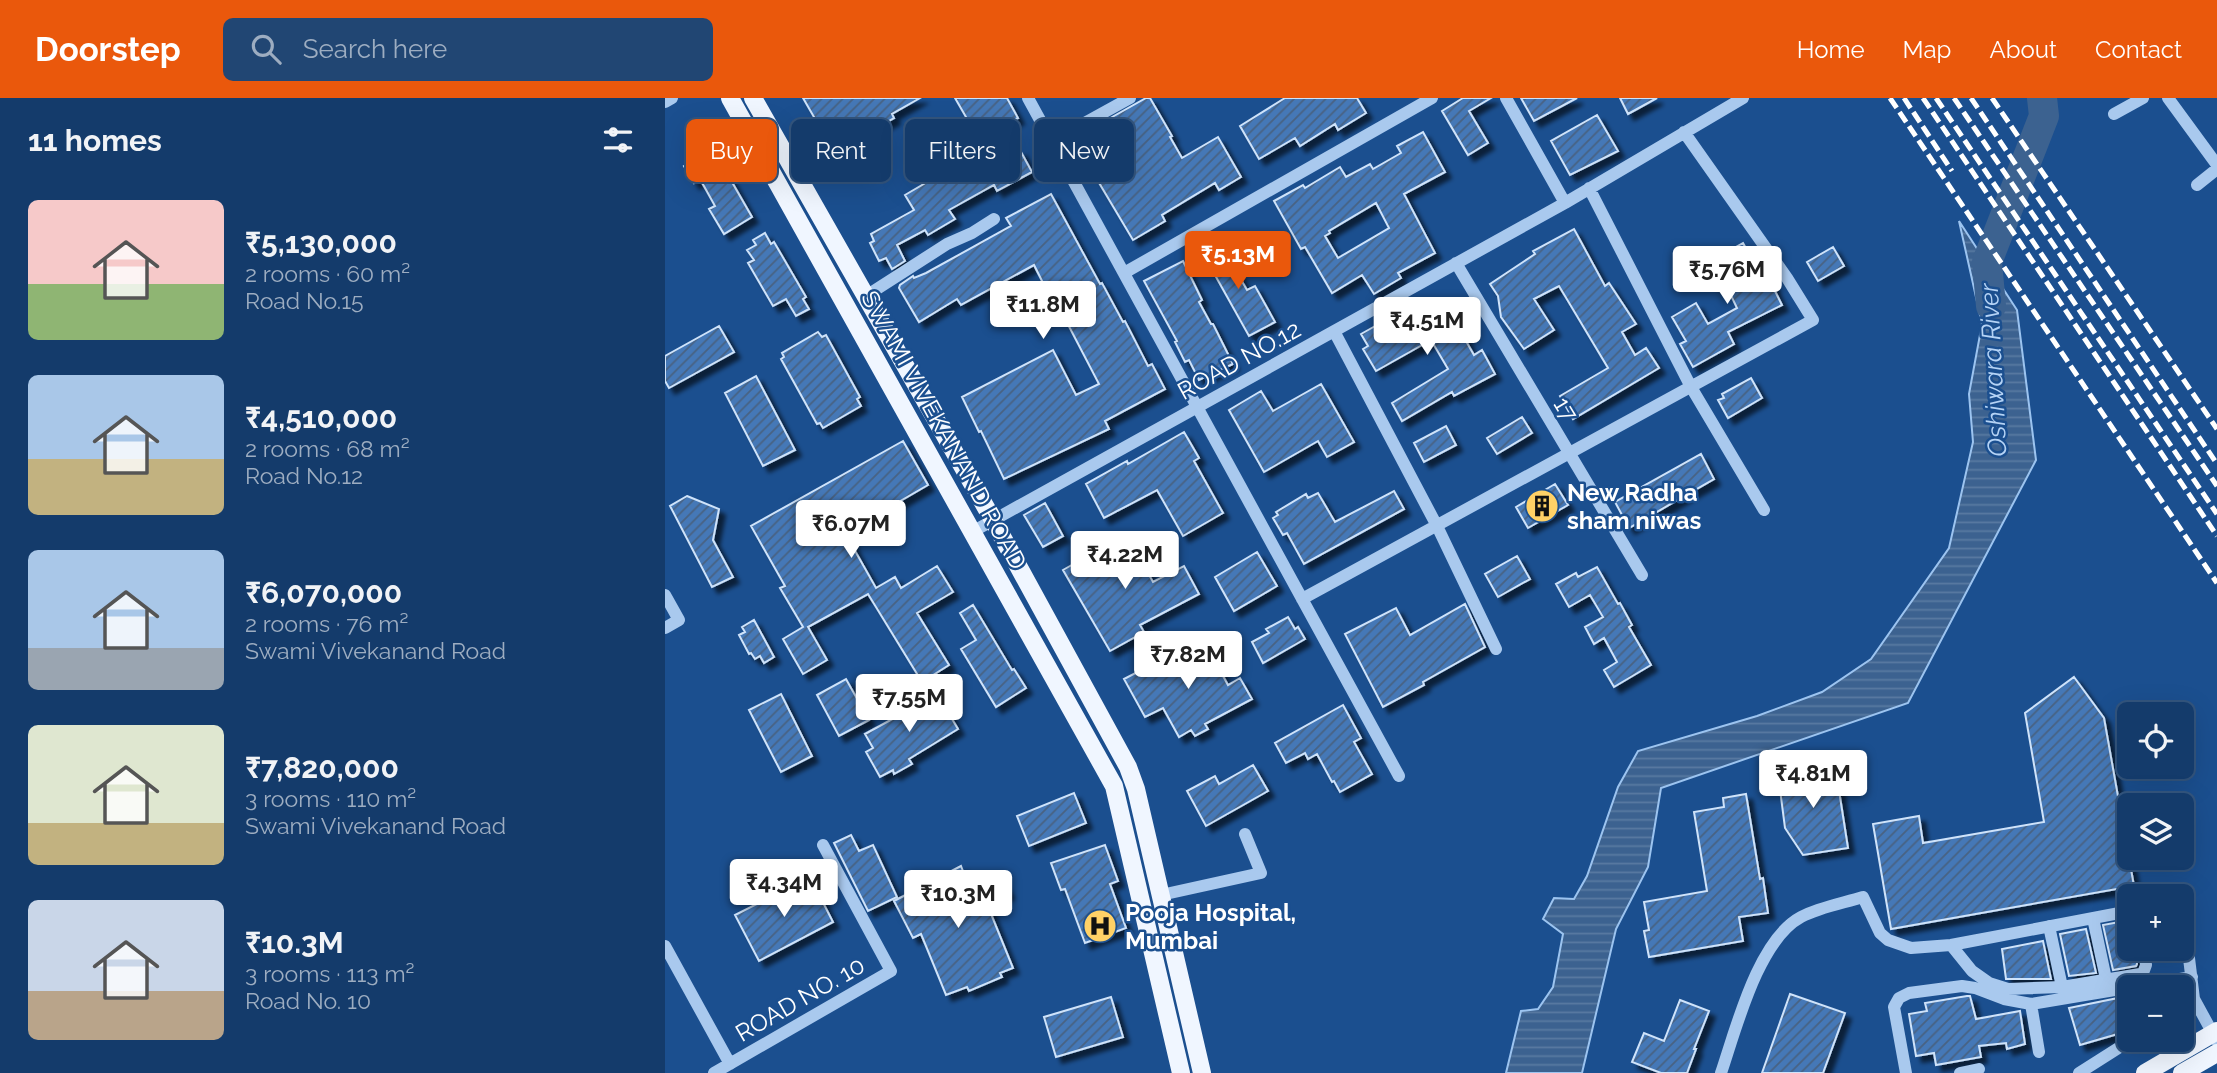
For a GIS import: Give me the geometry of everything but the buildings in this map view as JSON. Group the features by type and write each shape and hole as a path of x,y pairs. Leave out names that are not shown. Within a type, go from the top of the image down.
{"main road":[{"name":"SWAMI VIVEKANAND ROAD","path":"730,98 1114,786 1181,1073"},
{"name":"SWAMI VIVEKANAND ROAD","path":"753,98 993,520 1128,767 1136,789 1202,1073"},
{"path":"1132,860 1152,856"},
{"path":"2145,1073 2214,1044"},
{"path":"2182,1073 2214,1044"}],"street":[{"path":"665,102 672,98"},
{"path":"1028,98 1040,119"},
{"path":"1092,119 1130,98"},
{"path":"1124,273 1431,98"},
{"path":"1506,98 1565,202"},
{"name":"ROAD NO.12","path":"972,532 1456,264 1743,98"},
{"path":"2114,114 2143,98"},
{"path":"2168,98 2217,167 2197,184"},
{"path":"1303,599 1813,320 1787,278 1684,132"},
{"path":"1074,182 1399,776"},
{"path":"1589,188 1691,387 1764,510"},
{"path":"866,296 947,244 994,219"},
{"name":"17","path":"1456,264 1642,575"},
{"path":"1334,331 1437,526 1496,649"},
{"path":"665,595 680,620 665,628"},
{"path":"1161,895 1261,873 1245,834"},
{"name":"ROAD NO. 10","path":"714,1073 891,971 823,845"},
{"path":"1721,1073 1767,951 1785,930 1801,917 1863,897 1880,933 1888,940 1911,948 1951,945 2117,914"},
{"path":"2094,918 2106,979"},
{"path":"2049,926 2062,987"},
{"path":"1951,945 1972,971 1998,987 2008,989 2062,987 2143,972 2146,961"},
{"path":"665,946 730,1064"},
{"path":"1906,1073 1894,1007 1899,998 1909,993 1962,986 2031,1004 2117,990"},
{"path":"2194,999 2214,1044"},
{"path":"2031,1004 2039,1052"},
{"path":"2079,1073 2117,1049"},
{"path":"1960,1073 1979,1069"}],"water":[{"path":"1959,221 2017,310 2036,460 1908,703 1661,788 1648,867 1616,929 1582,1073 1506,1073 1521,1011 1538,1009 1553,987 1563,934 1543,919 1554,898 1574,899 1587,876 1618,787 1638,751 1757,716 1822,692 1871,659 1949,548 1973,442 1969,394 1982,324"}],"waterway":[{"name":"Oshiwara River","path":"1991,306 1987,262 2044,116 2042,98"}],"railway":[{"path":"1890,98 2217,583"},
{"path":"1904,98 1952,171"},
{"path":"1923,98 2217,536"},
{"path":"1936,98 2217,514"},
{"path":"1954,98 2217,486"},
{"path":"1971,98 2217,464"},
{"path":"1992,98 2217,429"}],"place":[{"name":"New Radha sham niwas","path":"1542,506"},
{"name":"Pooja Hospital, Mumbai","path":"1100,926"}]}
